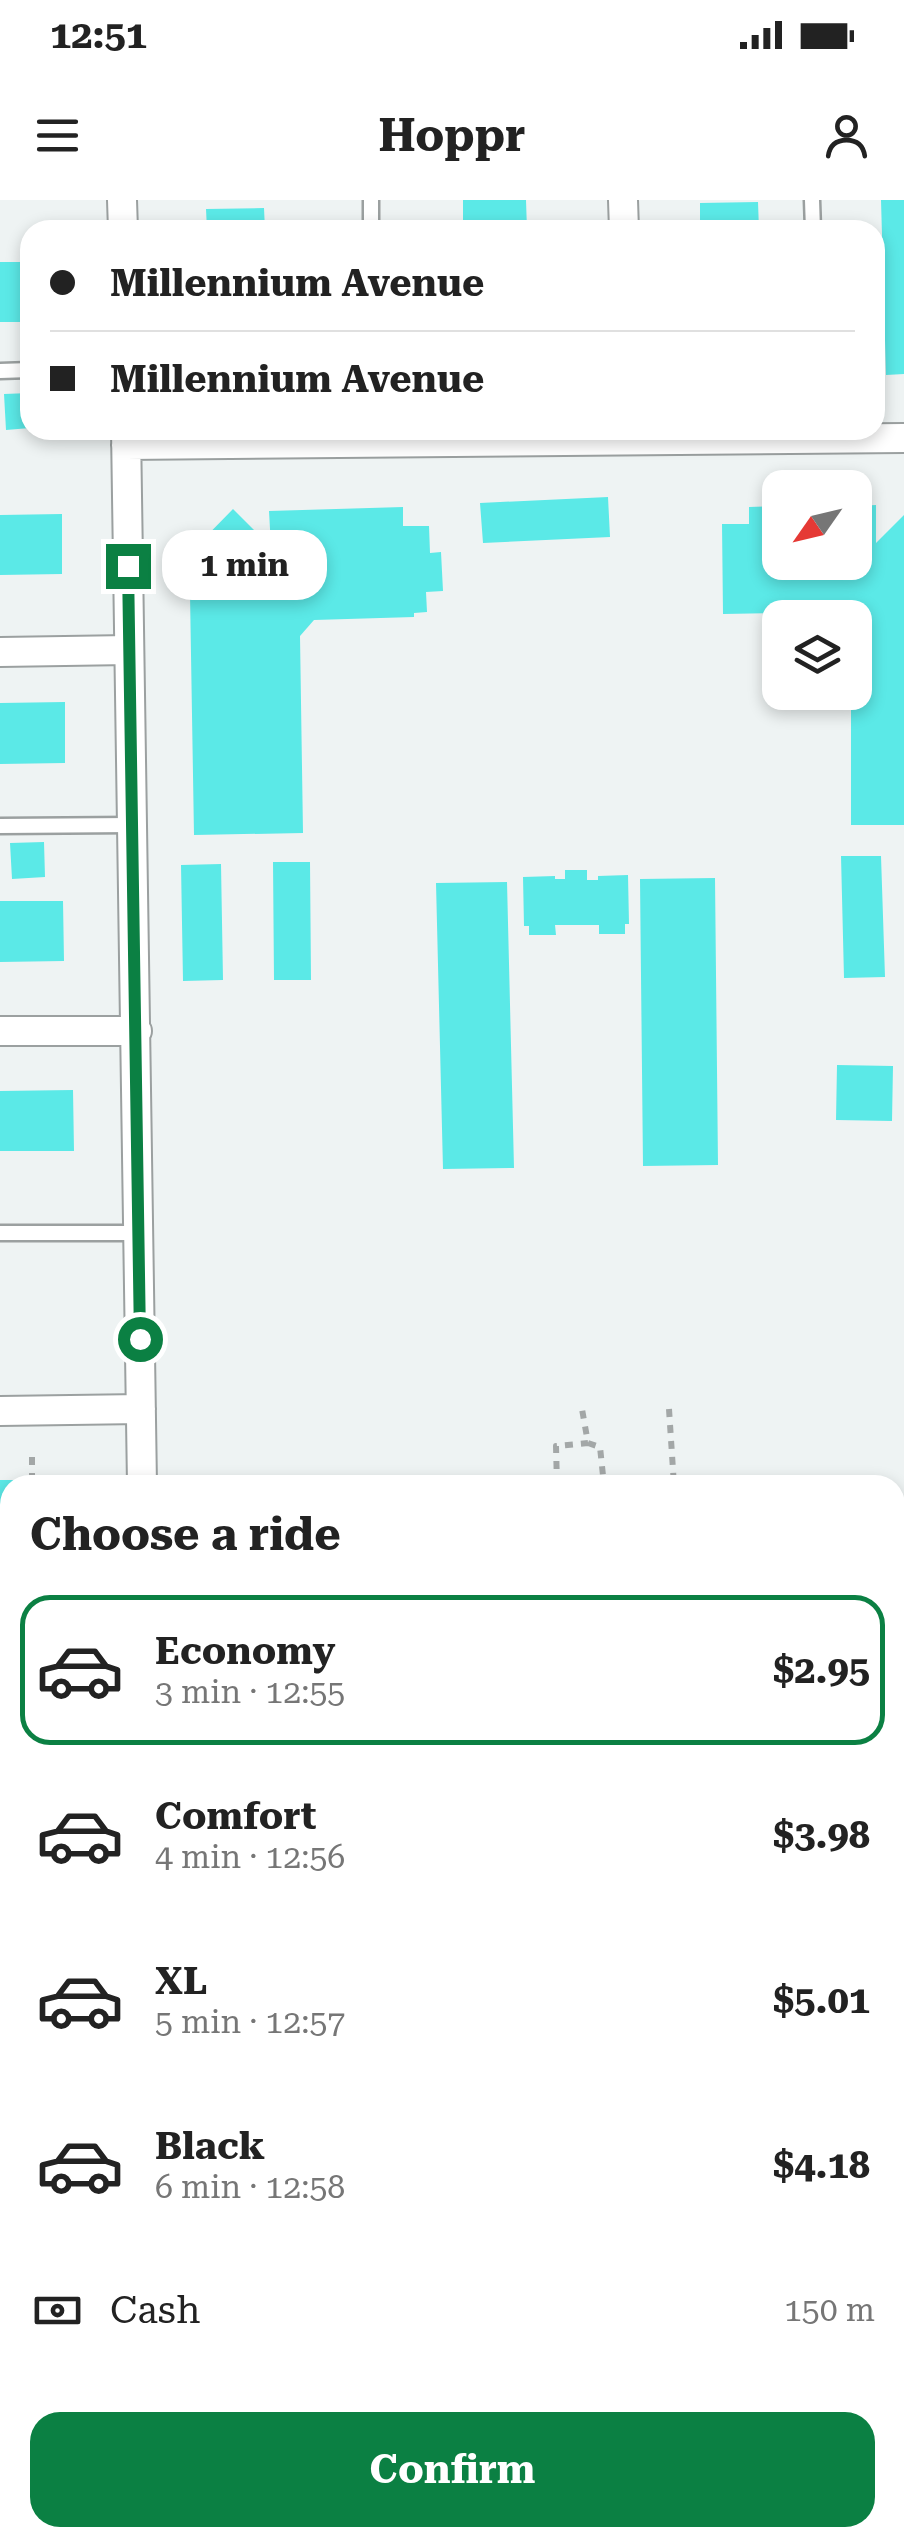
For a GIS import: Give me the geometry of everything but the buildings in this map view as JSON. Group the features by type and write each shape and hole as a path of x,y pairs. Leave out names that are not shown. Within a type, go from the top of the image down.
{"street":[{"path":"126,440 142,1475"},
{"path":"0,652 129,650"},
{"path":"0,1031 136,1031"},
{"path":"0,1411 141,1410"}],"lane":[{"path":"0,826 132,825"},
{"path":"0,1233 138,1233"}],"path":[{"path":"582,1409 588,1443"},
{"path":"669,1409 673,1475"},
{"path":"557,1475 556,1446 588,1443 600,1446 603,1475"},
{"path":"32,1457 32,1475"}],"route":[{"path":"128,566 140,1339"}]}
